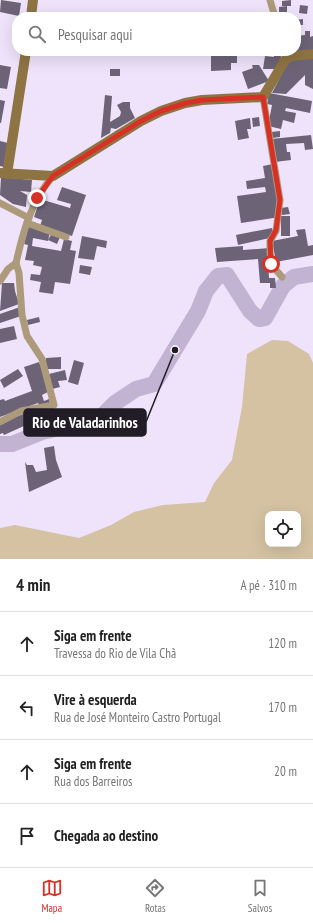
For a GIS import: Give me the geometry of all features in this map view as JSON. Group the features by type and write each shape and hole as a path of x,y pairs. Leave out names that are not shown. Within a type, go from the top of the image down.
{"main road":[{"path":"32,12 33,0"},
{"path":"301,55 313,54"},
{"path":"25,56 3,174 53,176 141,121 161,111 186,103 202,100 263,97 284,56"}],"street":[{"path":"270,0 274,12"},
{"path":"263,97 280,200 276,230 270,241 271,264 282,277"},
{"path":"0,422 21,411 54,405 42,360 27,336 22,315 19,273 16,263 28,220 37,198 53,176"},
{"path":"0,203 28,220 66,238"},
{"path":"0,281 8,268 16,263"}],"shaded area":[{"path":"272,340 288,341 309,354 313,363 313,559 0,559 0,528 15,525 79,538 111,525 134,512 163,505 205,502 214,483 232,460 242,407 247,354"}],"building":[{"path":"1,0 21,3 20,12 12,12 12,15 0,12"},
{"path":"291,0 291,6 282,6 282,1"},
{"path":"300,5 308,6 307,14 299,12"},
{"path":"287,6 287,12 279,12 279,7"},
{"path":"301,19 303,19 303,25 301,25"},
{"path":"305,31 310,31 310,37 313,36 313,51 301,51 301,35 305,35"},
{"path":"211,56 237,56 237,63 231,63 231,70 211,71"},
{"path":"265,56 281,56 278,69 263,69"},
{"path":"290,58 313,58 313,89 305,85 305,75 286,94 272,93"},
{"path":"0,65 11,67 7,89 0,88"},
{"path":"252,65 259,65 269,81 248,89 242,72 253,68"},
{"path":"110,69 120,69 120,76 110,76"},
{"path":"269,93 312,101 310,113 286,108 285,111 296,113 294,123 283,120 281,129 268,126 272,105 267,104"},
{"path":"105,95 112,96 110,122 120,116 121,112 117,105 123,102 130,102 130,108 135,118 116,129 111,128 110,133 101,138"},
{"path":"0,100 5,101 1,123 0,123"},
{"path":"259,117 260,126 253,127 252,118"},
{"path":"250,118 251,129 247,129 249,138 238,140 235,121"},
{"path":"280,131 280,137 272,138 271,132"},
{"path":"311,135 313,149 305,150 304,143 286,144 287,152 290,152 291,160 275,162 271,139"},
{"path":"0,141 8,143 4,167 0,166"},
{"path":"273,164 280,217 241,223 237,196 266,192 265,187 247,189 246,181 265,178 263,166"},
{"path":"1,177 32,180 31,192 20,191 27,195 26,207 13,204 0,195"},
{"path":"62,187 86,195 72,236 40,226 42,220 34,217 40,199 70,208 71,204 57,200"},
{"path":"288,207 290,214 282,215 281,208"},
{"path":"281,216 290,216 290,236 281,236"},
{"path":"29,224 50,232 48,241 33,238 32,246 61,251 64,239 72,241 70,250 76,251 70,284 55,282 53,294 39,292 41,282 30,280 31,274 40,275 42,267 33,265 34,261 25,260 28,245 24,244"},
{"path":"272,228 274,237 238,245 236,235"},
{"path":"305,229 308,246 313,245 313,255 276,262 272,241 298,236 296,230"},
{"path":"52,233 60,237 57,244 48,240"},
{"path":"82,236 107,241 106,248 97,246 94,260 78,258"},
{"path":"243,246 243,250 270,248 268,260 269,278 275,278 276,288 270,288 270,283 260,283 258,259 217,262 215,248"},
{"path":"80,265 92,267 90,275 79,273"},
{"path":"2,283 14,283 19,304 0,311"},
{"path":"20,307 21,316 0,323 0,314"},
{"path":"39,317 40,322 28,325 27,320"},
{"path":"14,326 17,339 0,343 0,329"},
{"path":"61,357 61,369 46,369 46,358"},
{"path":"74,360 84,363 78,385 68,382"},
{"path":"39,362 50,391 42,395 44,401 49,399 50,403 40,407 38,403 0,417 0,400 4,399 5,401 32,391 24,367"},
{"path":"18,369 23,376 4,388 0,380"},
{"path":"65,370 67,380 58,381 60,387 52,389 49,374"},
{"path":"37,409 40,417 32,419 37,427 27,433 24,426 4,435 3,433 0,434 0,424 2,422"},
{"path":"54,446 56,460 62,477 29,492 25,462 27,465 33,465 36,472 47,470 44,448"}],"waterway":[{"path":"0,444 12,444 42,432 99,419 115,403 136,389 154,384 198,311 206,291 218,276 227,275 250,311 259,319 265,318 283,286 294,277 313,274"}],"place":[{"name":"Rio de Valadarinhos","path":"175,350"}],"route":[{"path":"37,198 53,176 141,121 161,111 186,103 202,100 263,97 280,200 276,230 270,241 271,264"}]}
